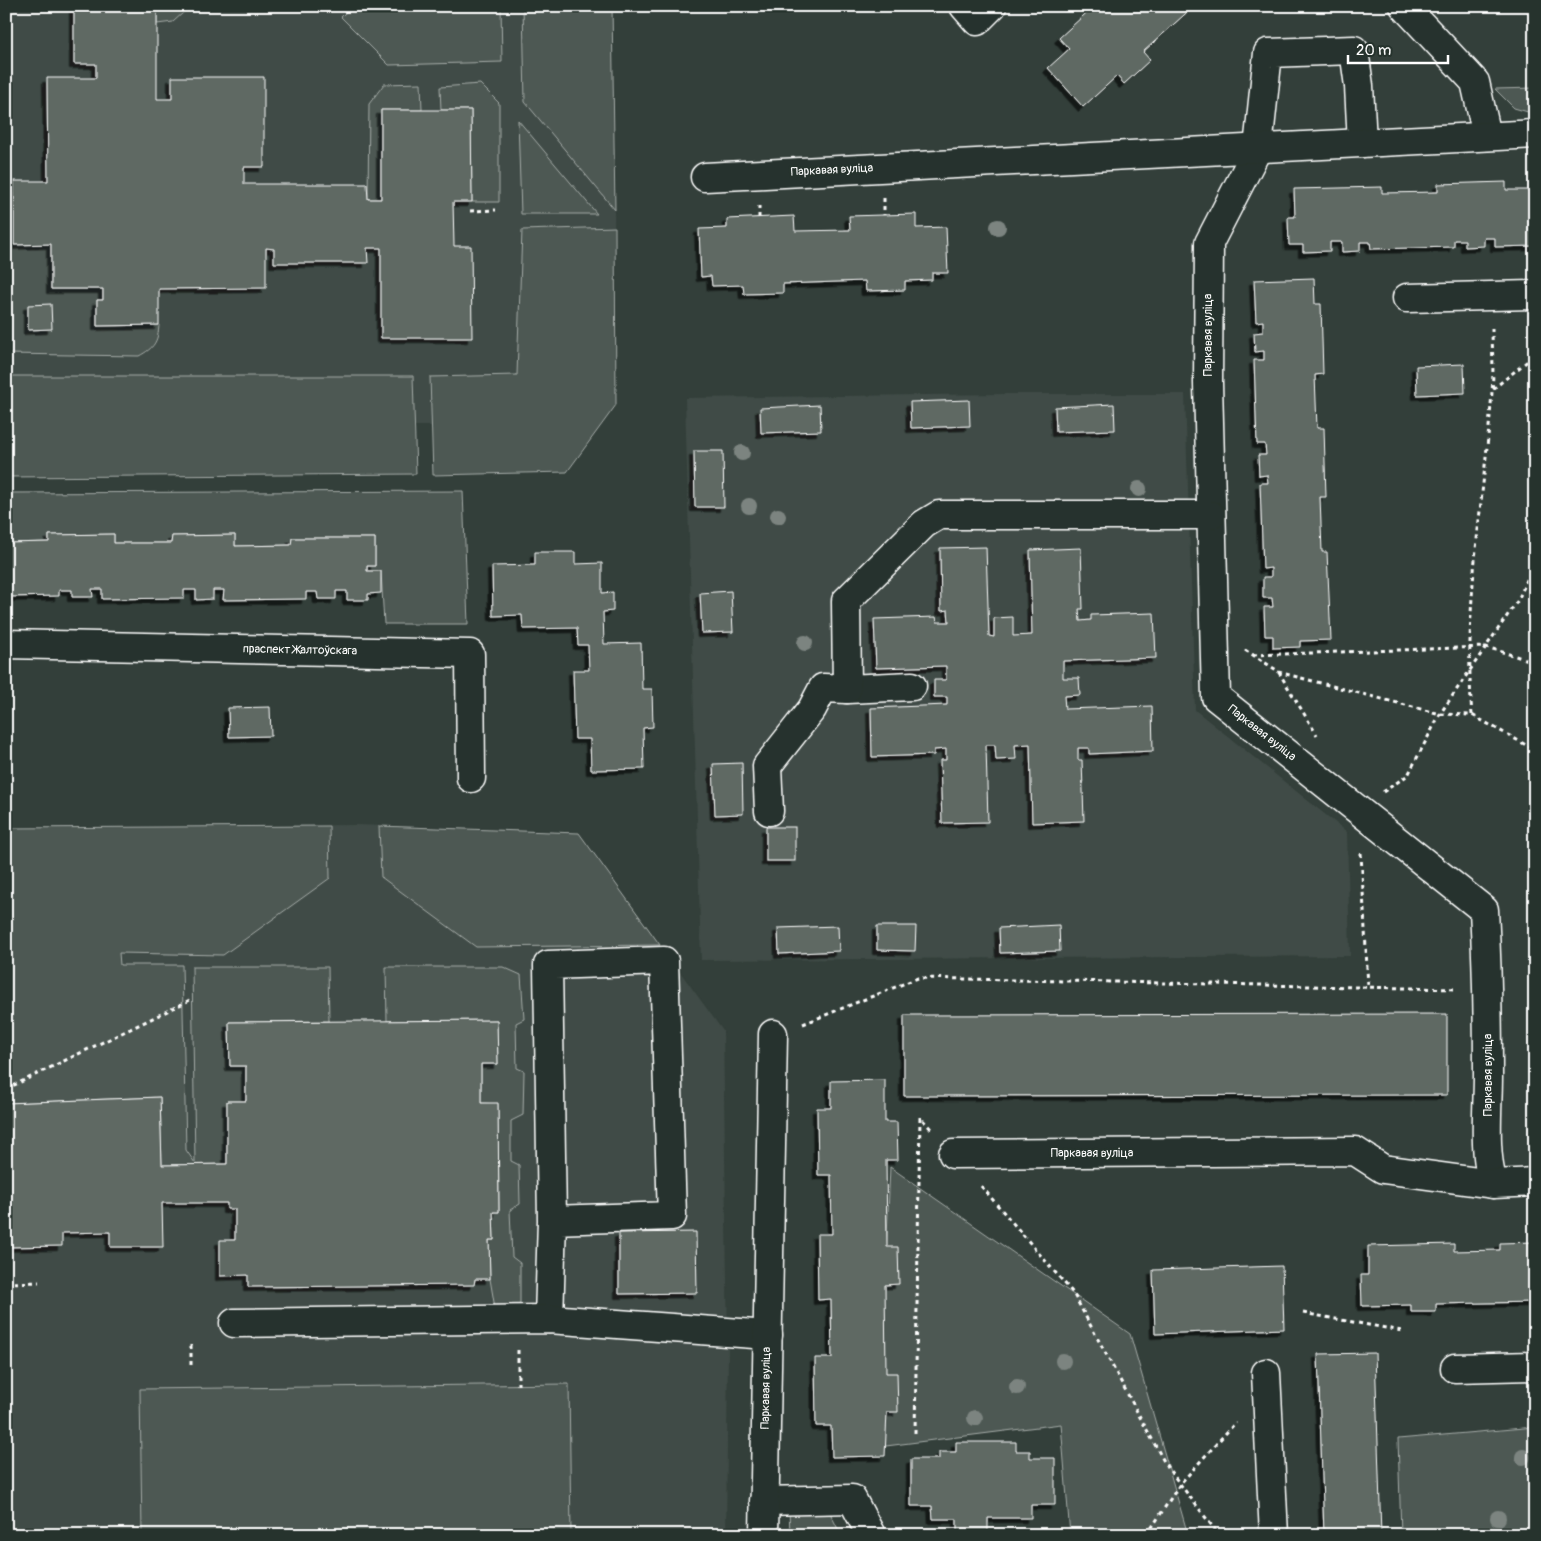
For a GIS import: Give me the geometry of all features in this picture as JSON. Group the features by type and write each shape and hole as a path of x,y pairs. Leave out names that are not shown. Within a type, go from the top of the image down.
{"street":[{"path":"964,6 977,21 992,6"},
{"path":"1404,6 1475,82 1486,136"},
{"path":"1258,148 1268,53 1354,50 1359,86 1362,142"},
{"name":"Паркавая вуліца","path":"705,177 1535,134"},
{"name":"Паркавая вуліца","path":"1258,148 1209,243 1208,383 1216,697 1484,910 1488,987 1488,1132 1490,1173 1493,1184"},
{"path":"1407,298 1535,295"},
{"path":"847,688 846,601 924,524 940,515 1211,515"},
{"name":"праспект Жалтоўскага","path":"6,644 470,654 471,778"},
{"path":"769,811 767,766 812,709 823,688 912,686"},
{"path":"549,1319 552,1220 548,965 664,961 672,1216 552,1220"},
{"name":"Паркавая вуліца","path":"764,1535 773,1034"},
{"name":"Паркавая вуліца","path":"954,1154 1355,1151 1383,1170 1493,1184 1535,1182"},
{"path":"234,1323 549,1319 768,1335"},
{"path":"1455,1368 1535,1366"},
{"path":"1266,1373 1274,1535"},
{"path":"764,1501 852,1499 871,1535"}],"path":[{"path":"884,190 884,215"},
{"path":"470,211 496,210"},
{"path":"1472,715 1469,647 1474,572 1493,390 1492,296"},
{"path":"1493,390 1535,355"},
{"path":"1358,810 1408,775 1440,714 1518,600 1535,562"},
{"path":"1253,655 1486,647 1535,662"},
{"path":"1278,672 1440,714 1472,715 1535,750"},
{"path":"773,1034 918,978 1462,989 1488,987"},
{"path":"6,1089 190,1000"},
{"path":"915,1433 920,1117 1073,1293 1167,1467 1219,1535"},
{"path":"6,1284 40,1282"},
{"path":"1303,1313 1402,1331"},
{"path":"191,1342 191,1365"},
{"path":"518,1348 518,1384"},
{"path":"1147,1535 1180,1484 1233,1426"}],"shaded area":[{"path":"6,6 612,6 616,405 430,426 6,425"},
{"path":"157,6 184,6 184,12 173,22 157,24"},
{"path":"352,6 501,6 502,62 389,65 341,17"},
{"path":"523,6 612,6 615,210 525,102"},
{"path":"421,83 422,110 381,110 381,199 368,199 369,104 384,84"},
{"path":"480,84 499,103 499,202 472,202 471,110 441,110 440,87"},
{"path":"1535,88 1535,114 1514,108 1495,89"},
{"path":"518,120 597,214 521,214"},
{"path":"6,181 14,181 14,244 51,244 51,289 103,289 103,300 97,300 97,326 159,325 158,336 148,350 139,356 6,354"},
{"path":"615,227 616,405 567,472 433,475 430,377 517,375 522,230"},
{"path":"6,376 413,376 416,474 6,477"},
{"path":"1185,394 1195,710 1347,832 1350,956 701,960 685,398"},
{"path":"463,491 468,624 384,624 381,571 367,571 367,566 375,566 375,538 292,538 291,545 235,546 235,535 172,536 171,543 114,543 114,534 49,535 49,542 6,543 6,493"},
{"path":"356,825 579,833 723,1031 728,1346 726,1535 6,1535 6,828"},
{"path":"329,826 330,878 223,955 119,953 120,965 182,965 186,1150 195,1163 192,967 328,967 329,1021 229,1022 230,1066 246,1066 246,1101 227,1101 227,1164 162,1165 160,1097 6,1103 6,828"},
{"path":"379,826 579,833 660,945 476,947 381,877"},
{"path":"386,967 503,967 521,975 524,1019 516,1023 517,1068 524,1071 523,1115 511,1121 511,1161 519,1165 520,1204 510,1210 512,1257 520,1263 520,1309 495,1308 490,1279 489,1240 494,1240 493,1212 499,1212 498,1104 481,1103 481,1064 498,1064 497,1020 387,1021"},
{"path":"890,1167 1130,1334 1188,1535 1070,1535 1061,1424 878,1447"},
{"path":"569,1384 571,1535 142,1535 140,1389"},
{"path":"1535,1427 1535,1535 1401,1535 1398,1439"},
{"path":"789,1509 828,1509 841,1535 790,1535"}],"building":[{"path":"74,6 157,6 157,99 172,99 172,77 264,77 264,167 244,167 244,184 367,184 368,199 381,199 381,110 471,110 472,202 453,202 454,246 471,246 472,338 381,338 381,248 367,248 368,263 274,263 274,249 266,248 266,288 159,289 159,325 97,326 97,300 103,300 103,289 51,289 51,244 14,245 14,181 48,181 47,78 96,78 96,64 74,64"},
{"path":"1094,6 1194,6 1143,52 1150,60 1124,84 1117,76 1083,107 1048,68 1069,49 1059,38"},
{"path":"1506,182 1506,190 1535,190 1535,246 1495,247 1495,238 1484,238 1484,246 1465,247 1465,240 1454,240 1454,247 1371,249 1370,242 1360,242 1360,251 1342,252 1342,242 1330,242 1330,251 1303,252 1303,245 1289,245 1288,217 1295,217 1294,189 1382,187 1382,193 1438,192 1438,184"},
{"path":"916,214 916,228 946,227 948,273 932,273 932,280 905,281 905,290 866,291 865,281 783,284 783,293 744,294 743,285 712,286 711,276 701,277 699,229 727,228 727,219 794,216 795,231 850,230 849,216"},
{"path":"1314,278 1315,304 1321,304 1323,374 1315,375 1317,428 1324,428 1326,497 1320,497 1322,552 1327,552 1331,640 1300,641 1300,647 1273,648 1273,636 1265,636 1264,607 1273,607 1272,598 1263,598 1263,577 1271,577 1271,568 1263,569 1260,483 1268,483 1267,475 1259,476 1258,455 1266,455 1265,444 1257,444 1254,360 1264,360 1264,351 1255,352 1254,333 1263,332 1263,321 1256,322 1254,280"},
{"path":"51,304 52,329 28,330 28,305"},
{"path":"1464,364 1465,393 1417,395 1416,366"},
{"path":"969,400 970,426 911,428 910,402"},
{"path":"1114,404 1115,430 1056,432 1055,407"},
{"path":"820,405 821,431 761,433 760,408"},
{"path":"694,451 723,451 724,507 695,507"},
{"path":"114,534 114,543 171,543 172,536 235,535 235,546 291,545 292,538 375,538 375,566 367,566 367,571 381,571 381,593 368,594 368,600 347,600 347,591 336,591 336,599 318,599 317,592 306,592 306,599 223,600 224,590 213,590 213,599 196,600 196,590 184,590 184,598 102,599 102,589 92,589 93,597 72,597 72,590 59,590 59,596 6,597 6,543 49,542 49,535"},
{"path":"986,547 989,636 994,637 994,618 1013,617 1013,636 1032,635 1030,550 1081,548 1083,609 1079,609 1080,621 1091,620 1091,615 1154,613 1156,658 1063,661 1063,678 1079,678 1080,695 1064,696 1065,709 1152,706 1153,751 1089,754 1089,748 1078,748 1078,760 1082,760 1084,821 1032,823 1030,744 1015,745 1016,759 996,760 995,745 986,745 988,822 942,823 940,760 946,760 946,749 934,750 934,755 872,757 871,708 947,705 947,697 934,697 934,680 946,680 946,666 876,668 874,619 936,617 937,622 949,622 948,610 941,611 940,548"},
{"path":"535,552 575,552 575,564 602,563 602,593 613,592 613,611 603,612 604,644 641,643 642,689 652,689 653,727 643,728 644,769 591,770 590,739 575,739 573,670 589,670 588,645 578,645 577,628 523,629 522,615 493,616 492,566 535,565"},
{"path":"731,591 733,632 702,633 700,593"},
{"path":"270,707 271,736 229,737 228,708"},
{"path":"742,763 743,814 715,815 713,764"},
{"path":"766,827 795,827 795,861 766,861"},
{"path":"1059,925 1060,951 1000,953 999,928"},
{"path":"838,926 839,951 779,954 778,928"},
{"path":"877,926 916,926 915,951 877,950"},
{"path":"1447,1014 1447,1095 904,1096 904,1015"},
{"path":"497,1020 498,1064 481,1064 481,1103 498,1103 499,1212 493,1212 494,1240 489,1240 490,1279 475,1279 474,1285 248,1287 248,1275 220,1276 220,1240 235,1240 235,1209 227,1209 227,1203 162,1203 163,1247 110,1247 110,1232 62,1233 62,1246 7,1247 6,1103 160,1097 162,1165 227,1164 227,1101 246,1101 246,1066 230,1066 229,1022"},
{"path":"885,1080 885,1122 897,1122 898,1160 886,1160 887,1247 898,1247 899,1284 885,1285 886,1373 897,1373 898,1412 887,1412 885,1456 832,1457 831,1426 816,1426 815,1358 832,1358 831,1299 818,1300 817,1234 832,1234 831,1175 818,1175 817,1108 831,1108 831,1081"},
{"path":"696,1232 697,1293 619,1294 619,1233"},
{"path":"1535,1242 1535,1310 1534,1302 1436,1304 1436,1312 1411,1312 1411,1305 1362,1306 1361,1275 1368,1275 1368,1246 1454,1244 1454,1251 1500,1250 1500,1243"},
{"path":"1282,1266 1284,1329 1155,1334 1153,1270"},
{"path":"1375,1353 1381,1535 1324,1535 1318,1354"},
{"path":"956,1442 1016,1442 1016,1451 1030,1451 1030,1458 1055,1458 1055,1505 1031,1505 1031,1518 988,1518 988,1531 957,1531 957,1519 933,1519 932,1506 911,1506 911,1459 939,1459 939,1452 956,1452"}]}
